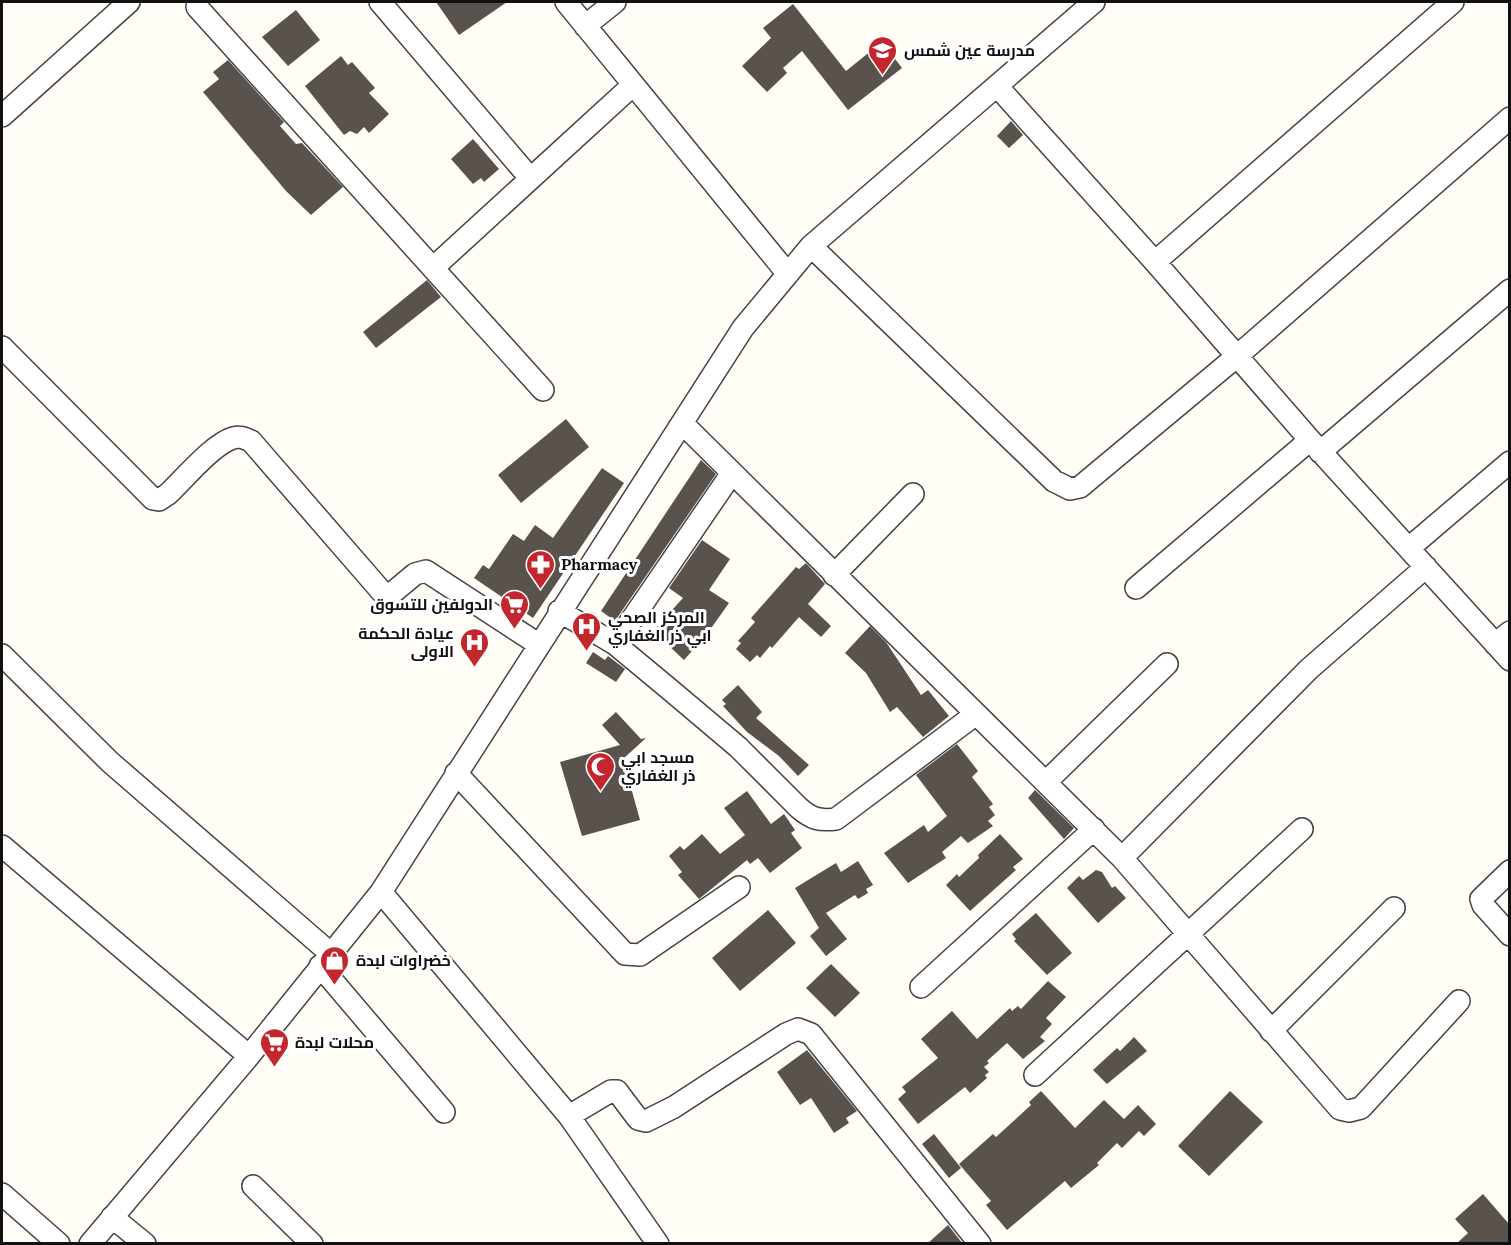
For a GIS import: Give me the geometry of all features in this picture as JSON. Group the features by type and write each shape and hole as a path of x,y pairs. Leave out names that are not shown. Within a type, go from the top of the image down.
{"street":[{"path":"380,2 530,178"},
{"path":"566,2 787,273"},
{"path":"585,26 615,2"},
{"path":"90,1244 249,1056 381,892 559,611 743,328 787,273 811,246 1094,2"},
{"path":"1155,262 1453,2"},
{"path":"2,116 117,5"},
{"path":"197,7 543,390"},
{"path":"433,268 633,86"},
{"path":"997,86 1155,262 1315,446 1426,567 1502,638 1509,660"},
{"path":"811,246 1062,487 1070,489 1080,487 1236,357 1509,118"},
{"path":"1136,588 1509,290"},
{"path":"2,346 153,499 159,500 168,494 217,448 231,439 242,437 251,441 382,591 391,594 415,574 426,571 538,644"},
{"path":"682,423 1122,858 1330,1101 1340,1109 1349,1111 1361,1108 1459,1001"},
{"path":"1409,548 1509,462"},
{"path":"615,644 732,473"},
{"path":"834,575 913,494"},
{"path":"1122,858 1309,669 1426,567"},
{"path":"559,611 615,644 738,747 810,818 820,821 836,819 976,714"},
{"path":"2,655 110,762 325,959 444,1112"},
{"path":"1046,782 1167,664"},
{"path":"456,773 625,954 640,955 739,887"},
{"path":"921,987 1094,829"},
{"path":"1035,1075 1302,829"},
{"path":"2,846 249,1056"},
{"path":"1509,871 1481,899 1482,905 1509,935"},
{"path":"381,892 569,1116 658,1244"},
{"path":"1271,1031 1394,908"},
{"path":"569,1116 611,1091 616,1091 638,1119 646,1121 674,1107 786,1034 798,1029 811,1034 980,1244"},
{"path":"253,1186 312,1244"},
{"path":"2,1194 59,1244"},
{"path":"112,1217 145,1244"}],"building":[{"path":"436,2 507,2 459,35"},
{"path":"793,4 846,71 882,42 902,68 848,110 802,51 783,68 787,73 767,92 742,66 771,38 763,28"},
{"path":"296,10 320,40 288,66 262,37"},
{"path":"341,56 348,65 352,62 375,88 369,93 389,114 369,133 364,127 357,134 350,131 344,135 305,86"},
{"path":"228,60 284,122 280,126 296,144 302,143 343,187 311,215 286,191 203,92 219,79 213,72"},
{"path":"1011,121 1023,135 1009,148 997,136"},
{"path":"473,139 499,169 484,182 481,178 473,184 451,159"},
{"path":"427,280 441,297 376,348 363,332"},
{"path":"566,419 589,447 521,503 498,475"},
{"path":"701,460 716,474 615,621 601,611"},
{"path":"602,468 624,483 533,618 474,578 483,565 489,569 513,534 524,541 535,525 553,538"},
{"path":"702,540 730,559 709,590 729,603 707,634 684,660 653,631 683,598 669,588"},
{"path":"806,563 825,584 808,604 831,626 821,637 799,617 772,648 770,646 760,658 757,655 750,662 736,649 741,643 738,641 755,622 751,618 796,567 799,569"},
{"path":"870,626 886,642 921,695 928,690 949,716 923,737 897,707 890,712 866,673 845,653"},
{"path":"593,652 605,660 608,656 625,669 616,682 586,663"},
{"path":"738,685 762,712 756,718 809,765 798,776 779,756 747,732 723,706 726,704 722,700"},
{"name":"مسجد ابي ذر الغفاري","path":"616,712 641,739 646,738 623,759 640,820 582,836 560,762 620,745 602,725"},
{"path":"957,744 978,771 972,777 993,804 989,807 995,815 988,821 993,826 968,843 961,836 942,852 946,858 908,883 884,853 924,825 928,832 947,816 916,775"},
{"path":"1035,790 1074,828 1064,839 1028,798"},
{"path":"747,791 771,824 784,814 795,830 791,833 802,848 770,873 758,858 750,864 747,860 699,899 678,875 682,872 669,856 680,846 684,850 702,834 720,854 745,835 724,808"},
{"path":"1000,834 1023,859 1013,867 1016,870 970,911 946,885 957,874 959,877"},
{"path":"858,861 873,885 866,889 868,893 858,899 855,895 826,913 847,939 826,956 810,936 819,928 795,888 836,863 841,872"},
{"path":"1096,870 1102,872 1112,888 1115,886 1126,898 1098,923 1067,888 1079,876 1083,880"},
{"path":"768,910 796,943 740,991 712,958"},
{"path":"1036,913 1072,953 1047,975 1014,941 1016,939 1012,934"},
{"path":"831,964 860,993 835,1017 806,988"},
{"path":"1048,981 1066,997 1046,1018 1052,1024 1040,1037 1045,1041 1023,1059 1007,1043 987,1061 989,1063 984,1067 989,1072 985,1075 987,1078 970,1093 965,1087 918,1124 898,1099 906,1092 902,1087 938,1058 921,1039 952,1011 977,1039 1010,1008 1012,1011 1018,1006 1021,1009"},
{"path":"1134,1037 1147,1051 1107,1084 1093,1070 1117,1048 1120,1051"},
{"path":"807,1050 857,1111 846,1118 849,1123 834,1133 811,1098 800,1105 777,1072"},
{"path":"1041,1091 1075,1128 1104,1100 1124,1119 1138,1105 1156,1124 1144,1136 1139,1131 1122,1148 1117,1143 1097,1163 1099,1165 1071,1188 1065,1181 1007,1230 986,1205 991,1201 959,1164 993,1134 996,1137 1031,1105 1029,1102"},
{"path":"1230,1091 1263,1122 1209,1176 1178,1146"},
{"path":"934,1134 961,1168 949,1178 922,1144"},
{"path":"1483,1194 1509,1224 1509,1244 1456,1244 1468,1233 1455,1219"},
{"path":"948,1225 963,1244 927,1244"}],"place":[{"name":"مدرسة عين شمس","path":"883,76"},
{"name":"Pharmacy","path":"540,590"},
{"name":"الدولفين للتسوق","path":"514,630"},
{"name":"المركز الصحي ابي ذر الغفاري","path":"587,652"},
{"name":"عيادة الحكمة الاولى","path":"475,668"},
{"name":"مسجد ابي ذر الغفاري","path":"600,792"},
{"name":"خضراوات لبدة","path":"335,986"},
{"name":"محلات لبدة","path":"274,1068"}]}
